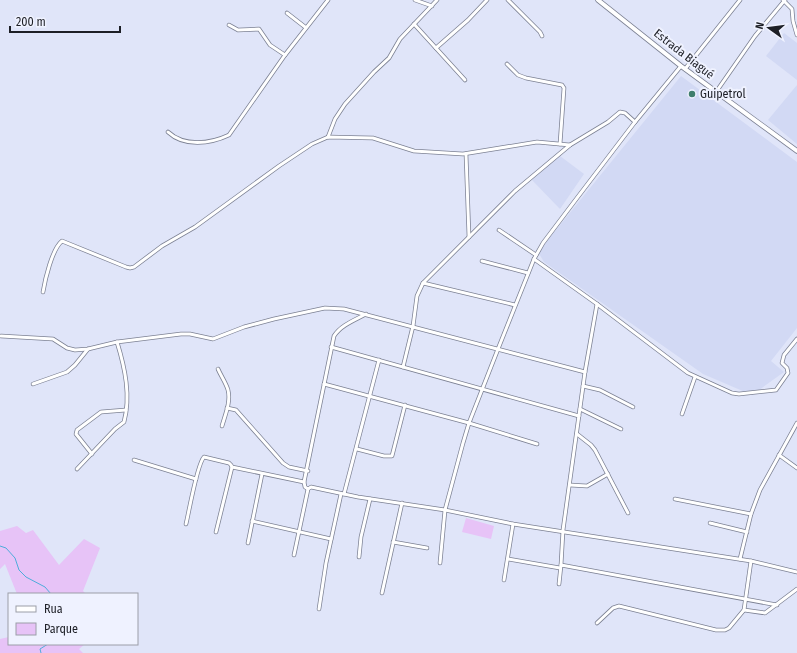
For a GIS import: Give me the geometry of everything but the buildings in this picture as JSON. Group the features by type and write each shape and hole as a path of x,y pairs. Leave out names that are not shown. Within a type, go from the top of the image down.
{"main road":[{"name":"Estrada Biagué","path":"598,0 683,68 797,151"}],"street":[{"path":"168,132 175,138 189,142 201,142 229,135 285,55 327,0"},
{"path":"414,0 432,6"},
{"path":"328,137 345,104 360,86 389,58 400,39 437,0"},
{"path":"436,48 468,20 487,0"},
{"path":"508,0 540,32 542,36"},
{"path":"440,564 446,510 469,423 535,257 577,198 635,122 740,0"},
{"path":"716,92 755,36 784,0 792,9 793,21 797,35"},
{"path":"287,12 306,27"},
{"path":"414,24 465,80"},
{"path":"229,25 238,30 260,29 270,45 285,55"},
{"path":"507,64 521,77 562,85 564,88 560,144"},
{"path":"403,367 413,326 417,296 423,283 515,191 570,145 608,122 620,112 625,113 635,122"},
{"path":"43,292 50,263 58,244 62,241 126,267 134,268 162,246 195,227 279,166 312,144 328,137 373,138 414,151 466,154 530,142 570,145"},
{"path":"466,154 469,237"},
{"path":"499,230 688,373 732,393 739,394 774,391 777,389 788,372 787,368 782,363 782,359 797,339"},
{"path":"482,261 528,273"},
{"path":"423,283 516,305"},
{"path":"559,584 563,532 585,372 597,304"},
{"path":"2,336 54,338 72,350 88,349 117,342 185,334 213,339 268,320 325,308 344,308 585,372"},
{"path":"294,555 308,489 305,487 304,482 308,471 334,336 338,331 366,314"},
{"path":"77,469 116,429 123,424 126,410 127,384 117,342"},
{"path":"331,347 483,388 579,416"},
{"path":"34,384 67,372 88,349"},
{"path":"319,608 331,539 342,494 371,396 379,360"},
{"path":"218,369 228,388 229,396 222,426"},
{"path":"682,414 695,377"},
{"path":"324,384 469,423 537,444"},
{"path":"583,386 600,390 633,407"},
{"path":"356,449 384,456 392,456 405,405"},
{"path":"227,408 236,410 283,464 289,467 308,471"},
{"path":"580,409 621,430"},
{"path":"92,454 76,434 77,430 101,412 126,410"},
{"path":"740,559 751,514 760,490 779,455 796,429 797,423"},
{"path":"577,434 593,447 628,513"},
{"path":"779,455 797,468"},
{"path":"186,524 201,460 204,457 229,463 232,467 304,482"},
{"path":"134,460 196,479"},
{"path":"216,532 232,467"},
{"path":"248,543 262,474"},
{"path":"570,485 588,486 608,474"},
{"path":"308,489 311,487 370,499 446,510 513,524 740,559 797,572"},
{"path":"675,498 751,514"},
{"path":"359,557 361,537 370,499"},
{"path":"382,593 402,503"},
{"path":"252,521 331,539"},
{"path":"710,523 747,532"},
{"path":"504,580 513,524"},
{"path":"393,542 427,548"},
{"path":"508,559 560,566 777,605"},
{"path":"597,623 613,608 619,606 716,630 725,630 729,628 744,610 751,561"},
{"path":"744,610 766,613 797,589"}],"shaded area":[{"path":"784,33 797,43 797,80 766,56"},
{"path":"681,76 797,162 797,328 771,361 784,372 752,395 703,374 544,262 538,252"},
{"path":"797,85 797,144 768,120"},
{"path":"560,156 584,174 560,209 532,180"}],"green space":[{"path":"466,518 494,526 491,539 462,532"},
{"path":"17,526 26,533 33,530 59,565 84,539 100,548 83,591 85,593 17,593 5,564 0,569 0,531"},
{"path":"8,637 8,645 84,645 79,649 83,653 0,653 0,639"}],"waterway":[{"path":"0,546 6,548 15,558 19,570 26,577 45,587 50,593"},
{"path":"41,653 40,649 46,645"}],"place":[{"name":"Guipetrol","path":"692,94"}]}
